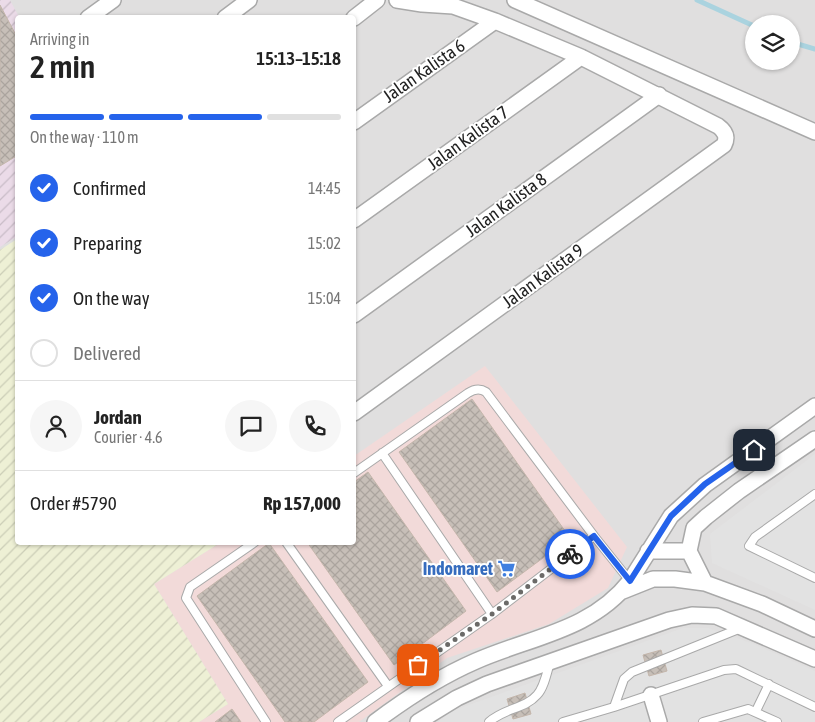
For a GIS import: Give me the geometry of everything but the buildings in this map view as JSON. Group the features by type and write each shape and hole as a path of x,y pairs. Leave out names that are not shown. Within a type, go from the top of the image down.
{"street":[{"path":"92,15 113,0"},
{"path":"229,15 249,0"},
{"path":"356,16 378,0"},
{"path":"397,0 453,6 495,21 582,57 659,95"},
{"path":"515,0 815,132"},
{"name":"Jalan Kalista 6","path":"356,121 495,21"},
{"name":"Jalan Kalista 7","path":"356,219 582,57"},
{"name":"Jalan Kalista 9","path":"356,412 724,145 726,135 718,126 659,95"},
{"name":"Jalan Kalista 8","path":"356,314 659,95"},
{"path":"375,722 440,677 478,660 568,628 595,612 626,586 671,516 705,484 815,406"},
{"path":"706,583 689,552 694,528 739,491 815,439"},
{"path":"648,551 689,552"},
{"path":"626,586 653,579 675,579 706,583 762,604 815,629"},
{"path":"418,722 457,698 487,684 669,620 692,615 716,616 815,659"},
{"path":"650,694 659,722"}],"lane":[{"path":"356,472 472,390 482,389 594,536 626,586"},
{"path":"382,453 492,614"},
{"path":"815,494 755,537 749,546 815,578"},
{"path":"338,722 492,614 594,536"},
{"path":"251,545 190,587 186,598 188,604 266,722"},
{"path":"288,545 388,686"},
{"path":"614,706 624,679 632,672 743,627"},
{"path":"490,722 497,714 528,703 539,694 550,662"},
{"path":"562,722 724,670 736,669 815,707"},
{"path":"756,711 769,684"},
{"path":"702,722 748,709 777,722"}],"shaded area":[{"path":"0,0 815,0 815,722 0,722"},
{"path":"0,0 10,0 18,15 15,15 15,238 0,247"},
{"path":"485,366 627,547 608,588 549,624 447,658 359,722 199,722 228,704 154,584 217,545 356,545 356,455"},
{"path":"815,454 815,610 712,563 710,534"},
{"path":"683,628 708,628 754,644 815,671 815,722 438,722 452,711"}],"green space":[{"path":"15,240 15,545 217,545 154,584 228,704 199,722 0,722 0,250"}],"waterway":[{"path":"697,0 745,22"},
{"path":"800,45 815,49"}],"way so far":[{"path":"418,665 492,614 570,554"}],"place":[{"name":"Indomaret","path":"507,569"}],"route":[{"path":"570,554 594,536 630,581 671,516 705,484 754,450"}]}
